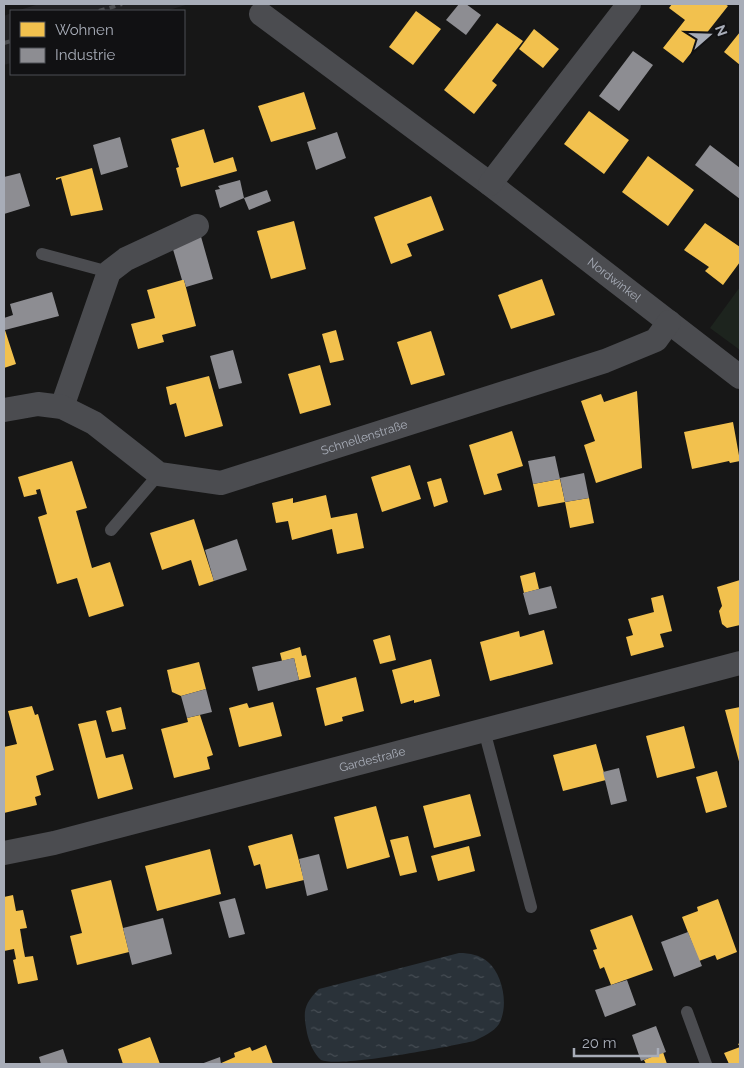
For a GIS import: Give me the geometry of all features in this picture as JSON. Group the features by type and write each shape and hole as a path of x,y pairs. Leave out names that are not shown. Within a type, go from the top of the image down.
{"street":[{"path":"490,184 629,4"},
{"name":"Nordwinkel","path":"261,14 490,184 740,377"},
{"path":"62,407 110,272 126,259 197,226"},
{"name":"Schnellenstraße","path":"4,410 38,404 62,407 94,423 159,474 221,483 605,361 656,340 670,322"},
{"name":"Gardestraße","path":"4,853 54,843 740,663"}],"lane":[{"path":"42,254 110,272"},
{"path":"111,530 159,474"},
{"path":"484,730 531,907"},
{"path":"688,1012 706,1064"}],"shaded area":[{"path":"39,4 189,4 169,10 19,10"},
{"path":"10,13 10,63 4,65 4,16"},
{"path":"740,287 740,350 710,328"}],"water":[{"path":"459,953 475,955 488,962 501,983 504,1009 499,1024 491,1032 474,1041 370,1059 332,1062 321,1060 316,1055 308,1036 305,1014 307,1004 319,989"}],"building: Wohnen":[{"path":"672,4 725,4 728,6 683,63 663,48 685,20 669,8"},
{"path":"416,11 441,29 413,65 389,47"},
{"path":"497,23 523,41 492,81 497,85 474,114 444,90"},
{"path":"534,29 559,49 543,68 519,49"},
{"path":"740,32 740,65 724,52"},
{"path":"304,92 316,129 271,142 258,106"},
{"path":"589,111 629,140 604,174 564,144"},
{"path":"204,129 214,163 233,157 237,171 181,187 176,168 179,167 171,139"},
{"path":"648,156 694,190 668,226 622,192"},
{"path":"92,168 103,210 71,216 61,178 56,180 56,178"},
{"path":"431,196 444,230 407,244 412,256 391,264 374,217"},
{"path":"294,221 306,269 271,279 257,231"},
{"path":"705,223 740,247 740,262 723,285 705,271 709,267 684,250"},
{"path":"542,279 555,315 511,329 498,295"},
{"path":"184,280 196,326 162,335 164,342 138,349 131,324 155,318 147,290"},
{"path":"4,327 16,364 4,368"},
{"path":"336,330 344,360 330,363 322,334"},
{"path":"431,331 445,375 411,385 397,342"},
{"path":"320,365 331,405 300,414 288,374"},
{"path":"209,376 223,426 185,437 176,403 170,405 166,387"},
{"path":"637,391 642,468 596,483 584,445 595,441 581,401 601,394 604,402"},
{"path":"733,422 740,461 730,463 729,461 692,469 684,432"},
{"path":"512,431 523,466 497,474 502,490 484,495 469,445"},
{"path":"72,461 87,508 76,511 92,568 110,562 124,606 89,617 77,578 57,584 38,517 47,514 40,489 36,490 37,494 24,497 18,477"},
{"path":"410,465 421,499 382,512 371,477"},
{"path":"441,478 448,502 434,507 427,482"},
{"path":"560,479 565,502 538,507 533,484"},
{"path":"326,495 331,518 357,513 364,548 337,554 332,529 292,540 288,521 276,523 272,503 293,498 293,503"},
{"path":"589,498 594,523 570,528 565,502"},
{"path":"194,519 214,581 199,586 191,560 162,570 150,533"},
{"path":"535,572 539,589 524,593 520,576"},
{"path":"740,580 740,625 727,628 722,624 719,611 722,606 717,587"},
{"path":"663,595 672,631 660,634 664,647 631,656 626,637 633,635 628,619 654,612 651,598"},
{"path":"544,630 553,664 490,681 480,642 519,631 520,637"},
{"path":"390,635 396,660 380,664 373,640"},
{"path":"300,647 302,656 306,655 311,677 299,680 294,658 282,661 280,653"},
{"path":"431,659 440,696 414,703 414,700 401,704 392,670"},
{"path":"199,662 206,689 181,696 172,692 167,670"},
{"path":"356,677 364,711 342,717 343,721 325,726 316,688"},
{"path":"273,702 282,736 239,747 229,708 247,703 249,708"},
{"path":"32,706 35,715 38,714 54,770 36,776 41,795 35,797 37,805 4,813 4,747 17,744 8,711"},
{"path":"121,707 126,729 112,732 106,711"},
{"path":"740,707 740,765 725,710"},
{"path":"200,715 213,755 207,757 210,769 174,778 161,729 188,722 187,718"},
{"path":"96,720 106,758 123,754 133,789 98,799 78,724"},
{"path":"684,726 695,768 657,778 646,736"},
{"path":"596,744 606,780 563,791 553,755"},
{"path":"717,771 727,807 706,813 696,777"},
{"path":"470,794 481,836 434,848 423,806"},
{"path":"376,806 390,857 347,869 334,817"},
{"path":"292,834 304,880 266,889 260,864 254,866 248,846"},
{"path":"408,836 417,872 400,876 390,840"},
{"path":"469,846 475,871 438,881 431,856"},
{"path":"210,849 221,894 157,911 145,866"},
{"path":"111,880 129,952 77,965 70,936 82,933 71,890"},
{"path":"13,895 16,911 23,910 27,928 20,929 25,957 33,956 38,980 18,984 13,960 16,959 14,949 4,951 4,897"},
{"path":"718,899 737,952 717,960 715,955 699,961 682,917 698,911 697,907"},
{"path":"632,915 653,970 611,985 604,967 600,969 593,950 597,949 590,930"},
{"path":"150,1037 160,1064 123,1064 118,1049"},
{"path":"266,1045 273,1064 219,1064 235,1057 234,1053 250,1047 252,1051"},
{"path":"740,1047 740,1064 729,1064 724,1053"},
{"path":"663,1052 667,1064 646,1064 644,1060"}],"building: Industrie":[{"path":"459,4 466,4 481,15 466,35 446,20"},
{"path":"633,51 653,65 619,111 599,96"},
{"path":"337,132 346,158 316,170 307,142"},
{"path":"120,137 128,167 101,175 93,145"},
{"path":"710,145 740,168 740,199 695,165"},
{"path":"20,173 30,206 4,214 4,177"},
{"path":"240,180 244,198 220,208 215,190 220,189 218,186"},
{"path":"267,190 271,201 249,210 244,198"},
{"path":"200,233 213,279 186,287 184,280 182,280 172,246"},
{"path":"52,292 59,316 5,330 4,318 13,315 10,304"},
{"path":"233,350 242,383 219,389 210,356"},
{"path":"555,456 560,479 533,484 528,461"},
{"path":"584,473 589,498 565,502 560,478"},
{"path":"237,539 247,570 214,581 205,550"},
{"path":"551,586 557,608 529,615 523,593"},
{"path":"294,658 299,680 258,691 252,667"},
{"path":"206,689 212,712 187,718 181,696"},
{"path":"619,768 627,801 611,805 603,772"},
{"path":"319,854 328,890 307,896 299,859"},
{"path":"235,898 245,934 229,938 219,902"},
{"path":"163,918 172,954 132,965 123,928"},
{"path":"688,932 702,966 674,977 661,942"},
{"path":"627,980 636,1005 605,1017 595,990"},
{"path":"656,1026 666,1052 641,1061 632,1035"},
{"path":"63,1049 68,1064 41,1064 39,1057"},
{"path":"220,1057 221,1064 201,1064"}],"railway":[{"path":"102,10 122,4"},
{"path":"4,43 10,41"}]}
